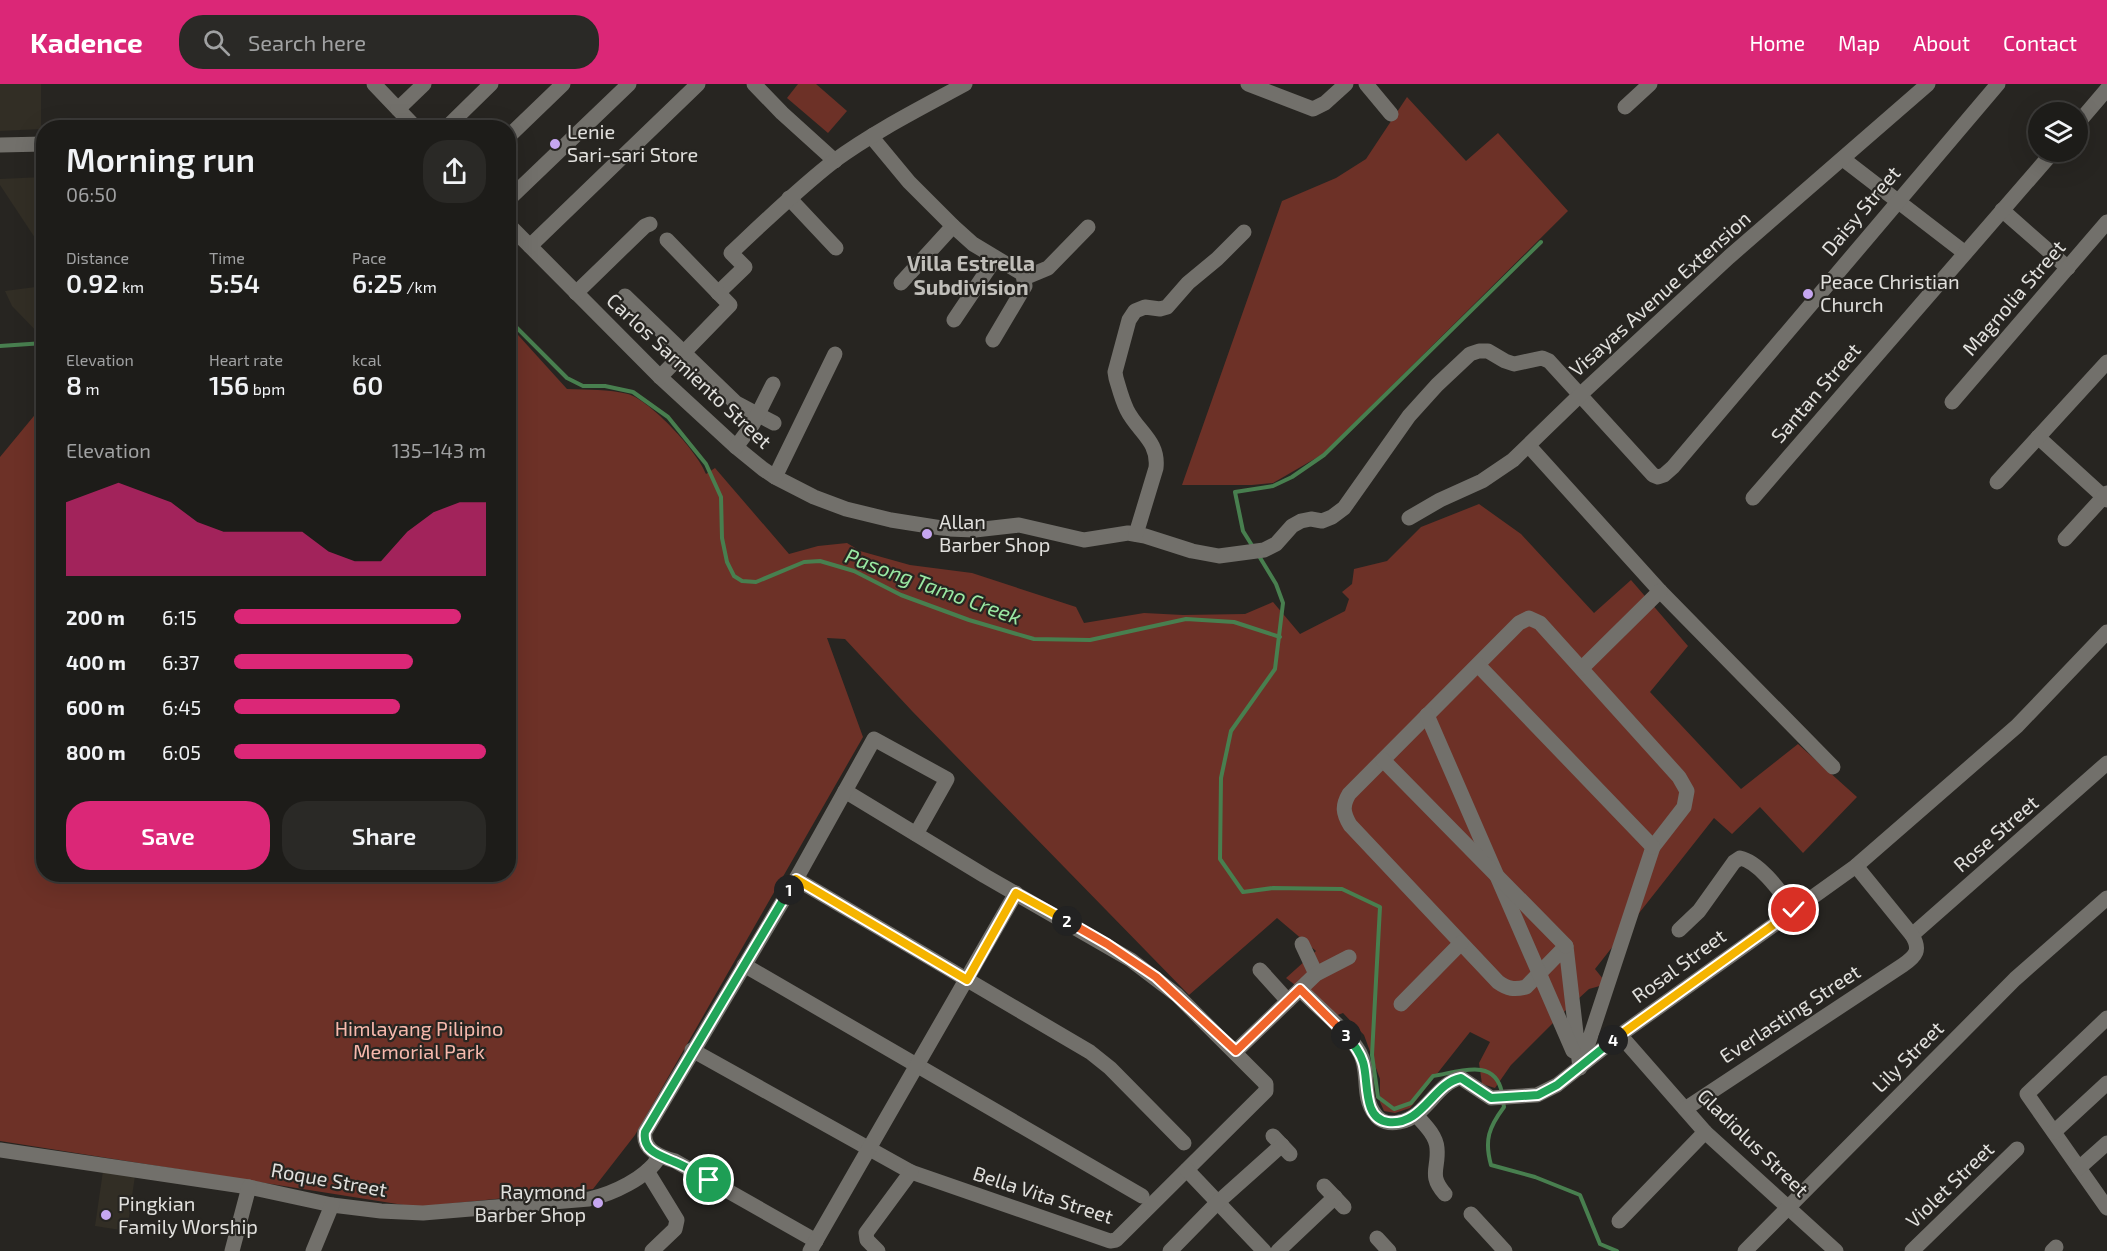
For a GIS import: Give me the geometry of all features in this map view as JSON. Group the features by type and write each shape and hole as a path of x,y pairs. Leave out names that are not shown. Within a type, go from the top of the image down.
{"street":[{"path":"374,84 408,120"},
{"path":"398,109 424,84"},
{"path":"454,120 491,84"},
{"path":"516,128 563,84"},
{"path":"516,192 628,84"},
{"path":"530,246 698,84"},
{"path":"754,84 835,161"},
{"path":"718,293 745,267 731,253 789,198 835,161 873,135 965,84"},
{"path":"1248,84 1313,109 1325,103 1346,84"},
{"path":"1366,84 1391,114"},
{"name":"Visayas Avenue Extension","path":"1409,518 1440,500 1482,481 1529,446 1581,394 1729,257 1928,84"},
{"name":"Daisy Street","path":"1581,394 1653,475 1658,477 1673,467 1998,84"},
{"path":"1625,107 1647,85"},
{"path":"2088,111 2107,89"},
{"path":"873,135 874,141 909,182 953,226 995,259 1021,272 1025,286 993,340"},
{"path":"0,145 36,144"},
{"path":"1843,159 1965,253"},
{"name":"Santan Street","path":"1753,498 2044,162"},
{"path":"789,198 836,248"},
{"path":"2002,210 2068,268"},
{"name":"Magnolia Street","path":"1952,402 2107,222"},
{"path":"576,293 645,226 650,224"},
{"path":"901,283 953,226"},
{"path":"1024,278 1048,268 1088,227"},
{"name":"Carlos Sarmiento Street","path":"516,232 660,377 736,447 775,477 814,497 846,509 891,520 948,529 975,530 1019,525 1084,540 1117,534 1136,534 1192,551 1219,556 1264,550 1276,544 1292,526 1301,521 1332,518 1344,508 1409,416 1470,354 1488,351 1514,364 1542,358 1550,361 1581,394"},
{"path":"1136,534 1157,459 1155,448 1128,410 1116,378 1115,372 1129,320 1135,311 1145,307 1160,309 1167,307 1188,283 1244,232"},
{"path":"660,377 730,305 667,240"},
{"path":"954,320 995,259"},
{"path":"625,296 736,402 774,423"},
{"path":"775,477 835,354"},
{"path":"1996,482 2107,362"},
{"path":"736,447 758,415 773,384"},
{"path":"2038,437 2106,497 2065,539"},
{"path":"1529,446 1660,591 1833,767"},
{"path":"1581,668 1660,591"},
{"path":"1566,946 1526,987 1517,990 1507,988 1498,982 1350,825 1343,808 1349,794 1519,623 1530,618 1540,623 1581,668 1684,784 1687,791 1684,807 1653,847 1580,1068"},
{"name":"Rosal Street","path":"1300,989 1349,1038 1359,1052 1364,1064 1368,1098 1376,1116 1386,1122 1400,1122 1416,1115 1453,1080 1461,1078 1491,1098 1538,1095 1557,1085 1620,1035 1856,866 2010,733 2107,632"},
{"path":"1478,665 1653,847"},
{"path":"1427,715 1580,1068"},
{"path":"916,834 947,779 874,739 796,879 645,1132 644,1139 659,1157 675,1161 813,1246 1016,893"},
{"path":"1383,760 1566,946 1580,1068"},
{"name":"Rose Street","path":"1912,935 2107,763"},
{"path":"845,791 1016,893 1107,944 1156,977 1233,1048 1316,974 1349,957"},
{"path":"1679,930 1699,911 1734,862 1740,858 1746,859 1756,867 1794,910"},
{"path":"1856,866 1912,935"},
{"path":"796,879 1100,1060 1184,1143"},
{"name":"Lily Street","path":"1745,1251 2015,979 2107,898"},
{"name":"Everlasting Street","path":"1685,1109 1903,965 1917,953 1918,948 1912,935"},
{"path":"1401,1004 1461,943"},
{"path":"1302,944 1316,974"},
{"path":"744,964 1142,1196"},
{"path":"1260,970 1288,1001"},
{"path":"2107,1018 2027,1094 2107,1207"},
{"name":"Gladiolus Street","path":"1620,1035 1706,1132 1836,1251"},
{"name":"Bella Vita Street","path":"911,1173 1107,1241 1113,1241 1266,1091 1266,1084 1233,1048"},
{"path":"692,1050 911,1173 865,1237 878,1251"},
{"path":"2054,1132 2107,1083"},
{"path":"1416,1115 1433,1136 1437,1147 1434,1173 1439,1188 1445,1194"},
{"path":"1619,1221 1706,1132"},
{"path":"2079,1168 2107,1143"},
{"path":"1170,1251 1217,1203 1282,1145"},
{"name":"Violet Street","path":"1912,1251 2017,1149"},
{"name":"Roque Street","path":"0,1150 249,1187 332,1205 423,1213 589,1199 614,1191 653,1167 659,1157"},
{"path":"1186,1170 1264,1251"},
{"path":"647,1171 675,1216 677,1225 672,1233 652,1251"},
{"path":"1278,1251 1339,1202 1324,1186"},
{"path":"232,1251 249,1187"},
{"path":"313,1251 332,1205"},
{"path":"1471,1214 1505,1251"}],"shaded area":[{"path":"0,84 41,84 41,120 36,120 36,129 0,131"},
{"path":"36,177 36,239 0,185 0,179"},
{"path":"36,287 36,331 12,306 5,291"},
{"path":"103,1171 135,1176 127,1231 95,1226"}],"green space":[{"path":"798,84 816,84 847,111 828,133 787,98"},
{"path":"1407,97 1466,161 1498,133 1568,211 1323,454 1273,483 1182,485 1282,201 1336,178 1366,159"},
{"name":"Himlayang Pilipino Memorial Park","path":"516,333 567,389 621,392 649,406 684,441 706,474 715,468 789,554 818,546 847,543 860,551 910,565 972,573 1076,607 1084,623 1144,613 1245,614 1273,602 1300,634 1345,611 1349,599 1342,592 1352,584 1354,569 1387,561 1421,527 1479,504 1521,534 1594,613 1631,580 1688,646 1650,692 1741,789 1798,744 1857,797 1803,853 1760,807 1732,834 1714,818 1595,969 1607,984 1589,989 1566,1010 1511,1065 1495,1088 1482,1084 1479,1063 1490,1042 1470,1032 1410,1108 1395,1113 1384,1111 1380,1102 1380,1079 1364,1035 1343,1013 1335,1016 1286,978 1316,951 1277,918 1189,995 912,711 845,639 827,638 863,737 635,1135 593,1189 416,1207 0,1141 0,457 36,413 36,882 516,882"}],"waterway":[{"path":"1253,547 1243,531 1235,492 1273,486 1292,477 1324,455 1541,242"},
{"name":"Pasong Tamo Creek","path":"516,327 567,378 583,386 605,386 633,392 668,417 706,464 721,497 722,538 727,562 734,576 742,581 756,582 804,562 820,561 854,571 901,595 969,620 1034,639 1090,640 1186,619 1234,622 1280,637"},
{"name":"Pasong Tamo Creek","path":"0,346 36,344"},
{"name":"Pasong Tamo Creek","path":"1259,556 1276,584 1283,603 1275,669 1231,731 1221,778 1220,859 1243,892 1273,888 1342,889 1380,907 1372,1055 1378,1097 1394,1109 1411,1103 1433,1076 1464,1070 1484,1071 1492,1075 1498,1082 1502,1093"},
{"name":"Pasong Tamo Creek","path":"1503,1101 1504,1107 1489,1134 1488,1148 1491,1165 1535,1177 1580,1195 1600,1244 1617,1251"}],"place":[{"name":"Lenie Sari-sari Store","path":"555,144"},
{"name":"Peace Christian Church","path":"1808,294"},
{"name":"Allan Barber Shop","path":"927,534"},
{"name":"Raymond Barber Shop","path":"598,1203"},
{"name":"Pingkian Family Worship","path":"106,1215"}],"district":[{"name":"Villa Estrella Subdivision","path":"971,276"}],"route":[{"path":"709,1180 675,1161 659,1157 644,1139 645,1132 796,879 967,980 1016,893 1107,944 1156,977 1236,1051 1300,989 1349,1038 1359,1052 1364,1064 1371,1108 1376,1116 1386,1122 1400,1122 1416,1115 1453,1080 1461,1078 1491,1098 1538,1095 1557,1085 1620,1035 1794,910"}]}
